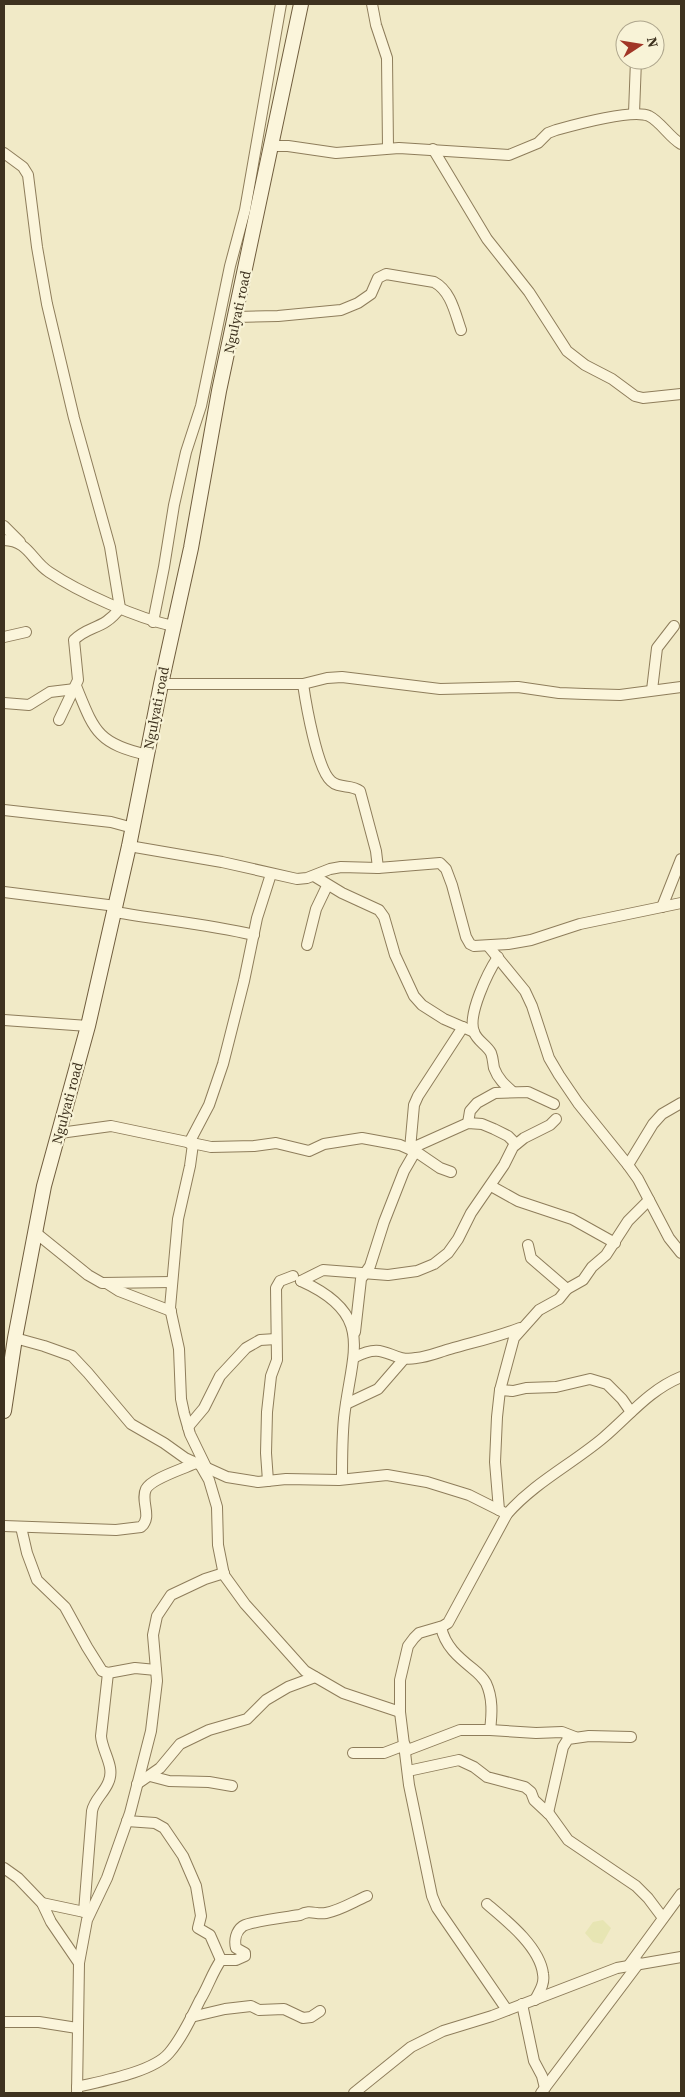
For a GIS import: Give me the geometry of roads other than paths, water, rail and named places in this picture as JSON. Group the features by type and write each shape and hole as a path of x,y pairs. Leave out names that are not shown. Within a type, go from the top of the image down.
{"main road":[{"name":"Ngulyati road","path":"4,1411 15,1338 44,1186 88,1026 133,828 160,684 191,548 219,391 301,4"}],"street":[{"path":"153,622 184,460 200,406 230,266 245,210 281,4"},
{"path":"372,4 376,25 387,58 388,148"},
{"path":"634,113 636,70"},
{"path":"272,146 288,146 336,153 388,148 433,149 492,156 509,155 538,143 548,133 556,130 634,113 648,116 669,136 681,144"},
{"path":"433,149 487,240 529,292 566,351 585,365 612,379 635,396 643,398 681,394"},
{"path":"4,153 24,167 28,175 36,247 47,304 74,418 110,547 120,608 108,622 82,634 74,640 73,650 78,670 75,688 60,720"},
{"path":"236,317 278,316 341,310 358,303 371,294 378,278 386,274 434,282 441,286 448,295 461,330"},
{"path":"4,526 48,571 120,608 153,622 173,626"},
{"path":"4,540 20,542"},
{"path":"652,690 657,648 674,626"},
{"path":"4,637 26,632"},
{"path":"160,684 303,684 327,678 342,677 440,689 518,687 559,693 611,695 681,687"},
{"path":"303,684 313,735 328,778 336,785 352,786 360,791 372,834 378,868"},
{"path":"4,703 29,705 50,692 75,688"},
{"path":"75,688 94,728 108,742 118,747 148,755"},
{"path":"4,810 112,822 133,828"},
{"path":"129,846 222,862 297,879 314,876 330,868 378,868 440,863 446,870 452,885 462,924 470,944 474,946 489,947 531,940 554,931 605,918 681,903"},
{"path":"662,907 681,859"},
{"path":"270,874 223,1064 209,1105 191,1143 190,1166 178,1219 171,1311 179,1349 181,1399 201,1466 209,1480 218,1507 218,1545 224,1573 232,1588 265,1628 305,1671 343,1693 400,1712"},
{"path":"314,876 327,886 379,910 384,917 395,955 414,996 422,1005 444,1019 474,1032 490,1053 498,1078 513,1092"},
{"path":"307,945 316,908 327,886"},
{"path":"4,892 115,909 156,919 212,925 254,935"},
{"path":"489,947 525,991 532,1006 549,1058 559,1075 578,1103 628,1165 649,1200 668,1238 681,1253"},
{"path":"474,1032 473,1015 477,1002 498,956"},
{"path":"4,1020 88,1026"},
{"path":"342,1479 346,1404 354,1358 354,1333 360,1279 370,1266 378,1238 413,1151 414,1105 463,1027"},
{"path":"468,1122 470,1111 477,1103 495,1092 528,1092 554,1104"},
{"path":"628,1165 662,1114 681,1103"},
{"path":"354,1333 348,1317 337,1303 301,1281 323,1270 402,1274 434,1264 448,1253 466,1226 471,1213 504,1165 509,1152 516,1144 550,1125 556,1119"},
{"path":"413,1151 468,1122 482,1124 494,1129 508,1136 516,1144"},
{"path":"60,1133 111,1126 211,1147 276,1143 309,1151 324,1144 362,1138 390,1142 413,1151 440,1168 452,1172"},
{"path":"491,1186 518,1201 572,1219 615,1243"},
{"path":"503,1512 494,1462 500,1390 514,1338 539,1310 560,1299 567,1289 583,1280 592,1267 606,1255 628,1221 649,1200"},
{"path":"36,1233 88,1275 119,1291 171,1311"},
{"path":"528,1245 531,1258 567,1289"},
{"path":"268,1481 266,1430 271,1376 277,1360 276,1288 280,1281 292,1276"},
{"path":"108,1284 172,1282"},
{"path":"354,1358 366,1351 381,1350 404,1359 428,1356 489,1340 521,1328"},
{"path":"15,1338 72,1356 131,1424 201,1466 227,1477 250,1482 286,1479 342,1479 387,1475 427,1482 470,1495 503,1512"},
{"path":"188,1427 204,1408 220,1376 246,1348 253,1342 276,1339"},
{"path":"346,1404 378,1388 404,1359"},
{"path":"506,2010 445,1919 432,1896 413,1805 400,1712 400,1680 408,1646 419,1633 441,1627 448,1622 503,1512 602,1438 650,1394 681,1377"},
{"path":"500,1390 513,1391 526,1388 556,1387 590,1379 607,1384 622,1399 631,1412"},
{"path":"4,1526 116,1530 141,1527 147,1519 145,1495 147,1487 156,1481 201,1466"},
{"path":"22,1527 27,1552 37,1580 65,1607 102,1671 108,1673 135,1668 156,1670"},
{"path":"87,1913 107,1878 127,1820 151,1731 157,1681 153,1635 157,1616 171,1595 205,1579 224,1573"},
{"path":"441,1627 444,1640 450,1648 486,1682 492,1714 490,1730"},
{"path":"108,1673 101,1736 102,1746 109,1760 111,1773 108,1784 93,1805 92,1811 87,1913 79,1962 77,2090 122,2077 154,2065 169,2054 203,1995 212,1973 222,1960"},
{"path":"137,1784 160,1768 180,1744 209,1730 247,1719 266,1700 288,1687 315,1677"},
{"path":"353,1754 384,1753 460,1730 536,1733 562,1732 575,1737"},
{"path":"548,1813 563,1747 568,1740 575,1737 609,1735 632,1737"},
{"path":"408,1771 459,1760 474,1767 487,1777 525,1787 531,1792 534,1800 548,1813 568,1840 636,1886 663,1918"},
{"path":"150,1776 168,1781 209,1782 232,1786"},
{"path":"127,1820 146,1821 164,1828 183,1856 196,1886 200,1916 198,1928 210,1935 222,1960"},
{"path":"4,1868 18,1878 42,1903 51,1922 79,1962"},
{"path":"543,2091 634,1964 663,1918 681,1894"},
{"path":"222,1960 236,1960 245,1956 245,1953 236,1948 235,1943 237,1932 244,1925 300,1915 307,1911 323,1914 337,1910 366,1896"},
{"path":"42,1903 87,1913"},
{"path":"487,1904 517,1931 540,1962 544,1975 542,1986 535,2000"},
{"path":"354,2093 411,2047 443,2031 634,1964 681,1956"},
{"path":"522,2004 534,2061 542,2076 543,2091"},
{"path":"191,2017 226,2008 251,2006 259,2010 284,2009 303,2018 311,2017 320,2011"},
{"path":"4,2022 39,2022 77,2028"}]}
